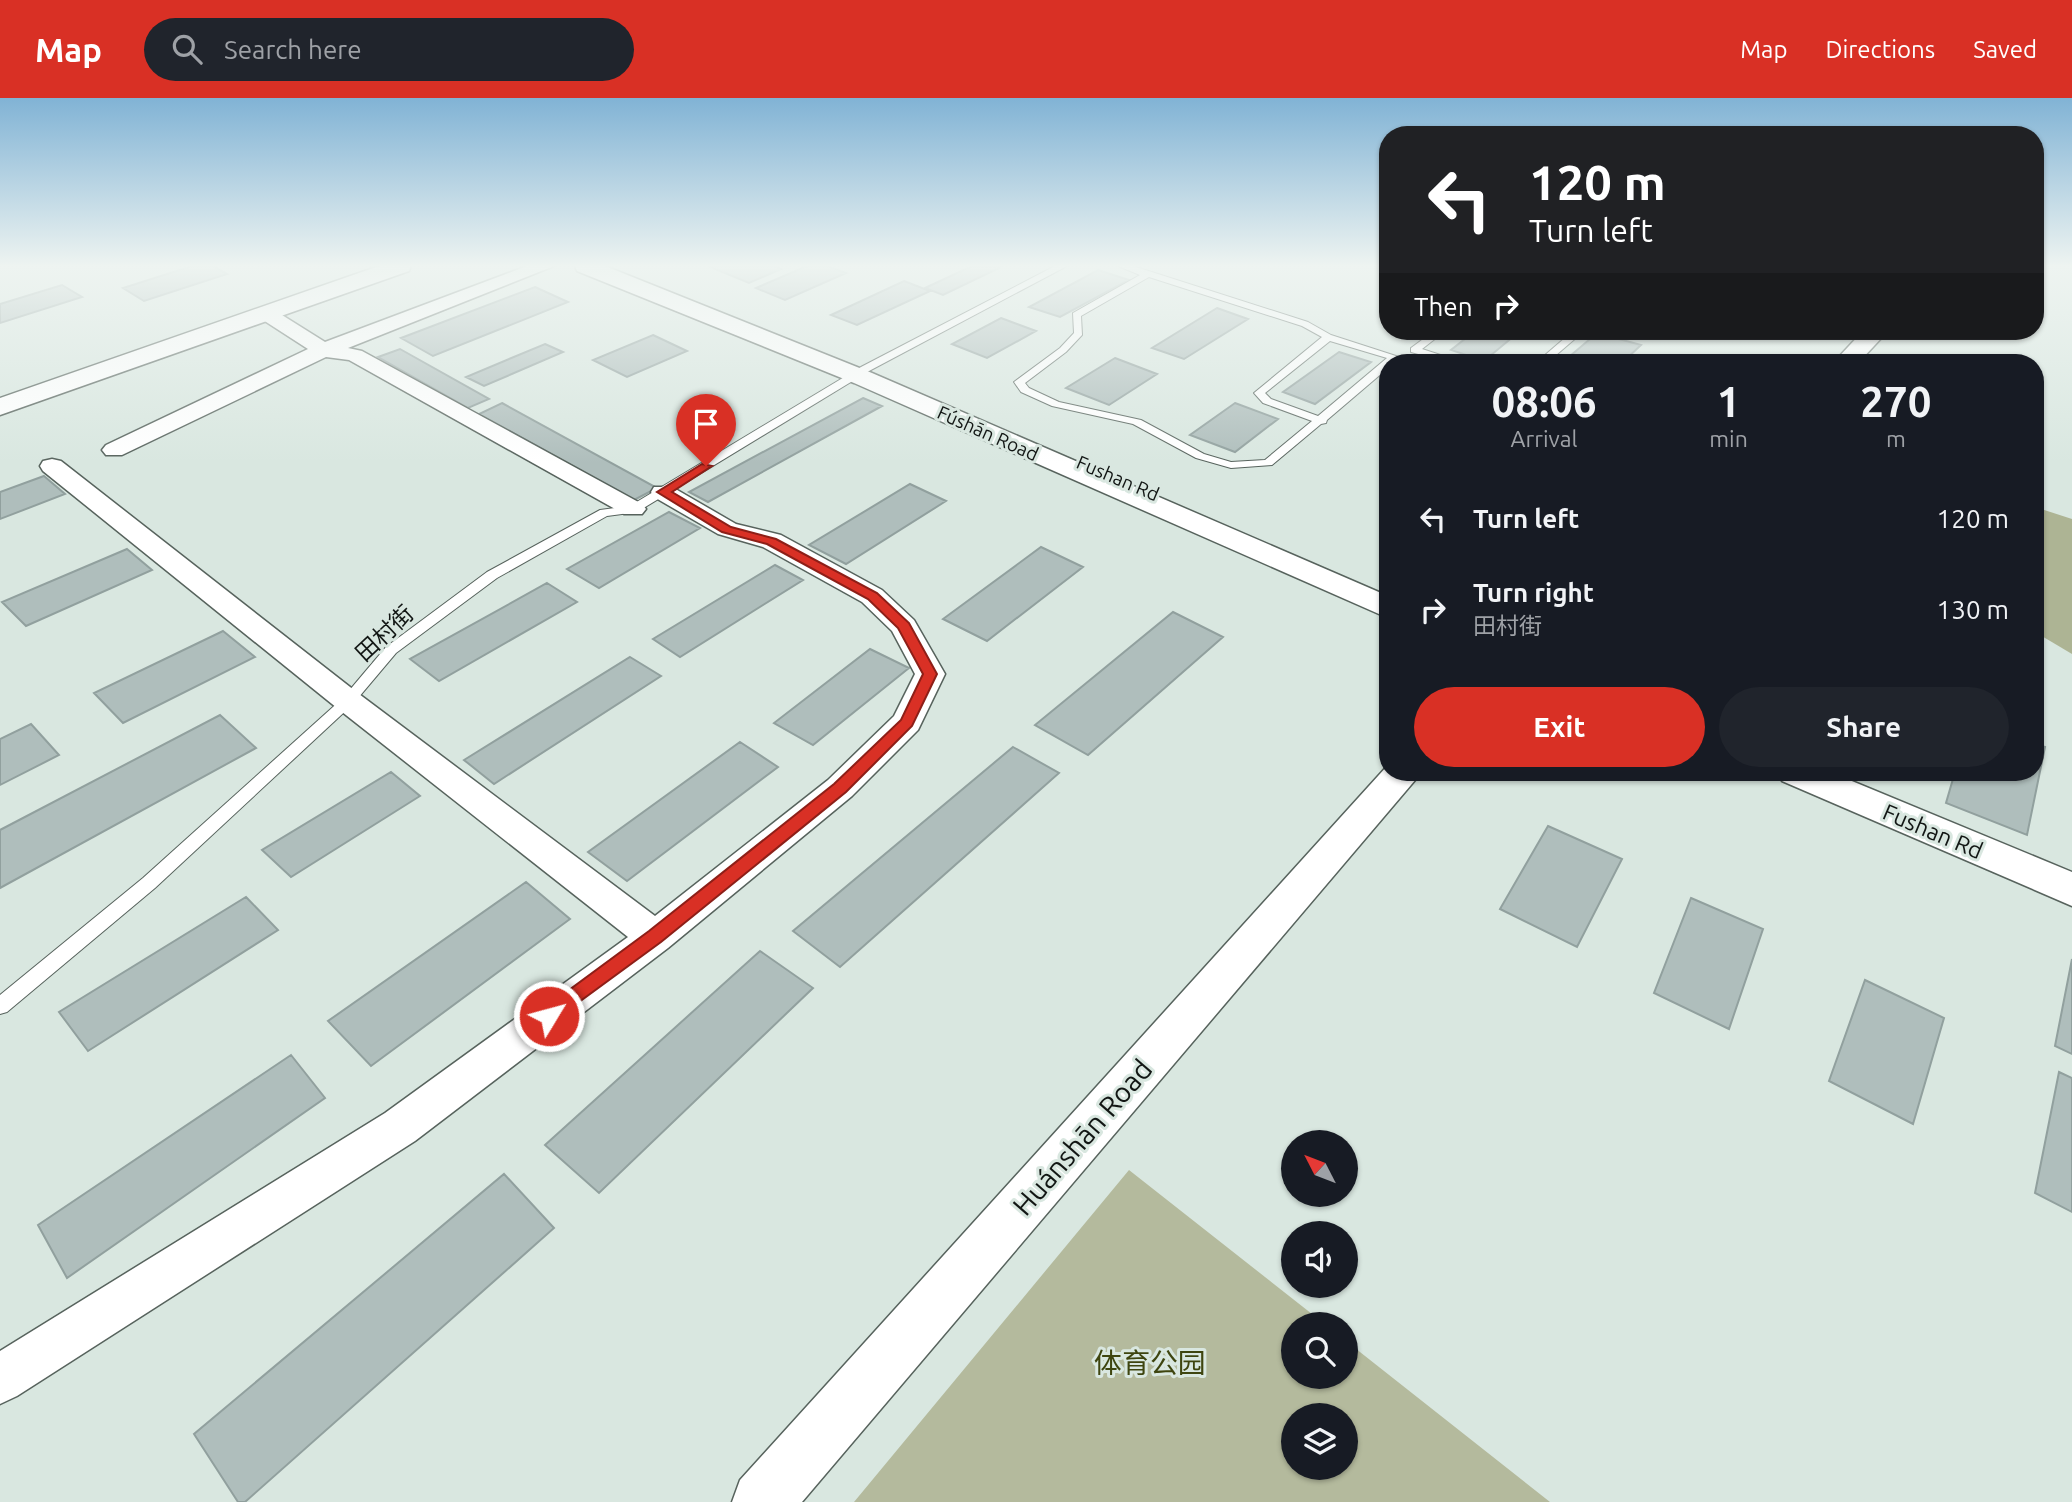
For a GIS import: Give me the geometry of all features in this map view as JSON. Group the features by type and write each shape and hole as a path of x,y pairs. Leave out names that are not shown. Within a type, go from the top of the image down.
{"main road":[{"path":"0,390 171,332"},
{"path":"0,407 217,332"},
{"name":"Fúshān Road","path":"754,332 860,372 1379,604"},
{"name":"Fushan Rd","path":"766,332 1379,587"},
{"path":"1854,354 1867,340"},
{"name":"Huánshān Road","path":"761,1502 1395,781"},
{"name":"Fushan Rd","path":"1816,781 2072,890"}],"street":[{"path":"0,1379 400,1127 655,937 840,788 907,722 930,674 904,626 872,596 772,541 727,529 648,501 355,355 323,351 294,332"},
{"path":"114,450 323,351 374,332"},
{"path":"52,466 348,701 655,937"}],"lane":[{"name":"田村街","path":"0,1006 149,883 348,701 391,650 492,575 604,513 648,501 860,372 938,332"},
{"path":"1079,332 1063,350 1019,382 1024,390 1056,404 1137,422 1200,456 1231,465 1268,463 1322,421 1379,370"},
{"path":"1318,332 1384,354"},
{"path":"1322,421 1267,401 1259,393 1328,337"},
{"path":"1428,340 1414,350 1428,354"},
{"path":"1552,354 1568,340"}],"green space":[{"path":"2044,510 2072,519 2072,654 2044,637"},
{"name":"体育公园","path":"1129,1170 1281,1290 1281,1298 1292,1298 1309,1312 1281,1312 1281,1389 1358,1389 1358,1350 1550,1502 854,1502"}],"building":[{"path":"418,332 494,332 433,356 401,338"},
{"path":"976,332 1035,332 987,358 952,344"},
{"path":"1179,332 1228,332 1184,359 1152,348"},
{"path":"653,335 687,351 627,377 593,360"},
{"path":"1464,340 1509,340 1492,354 1463,354 1451,350"},
{"path":"1589,340 1623,340 1641,345 1631,354 1572,354"},
{"path":"545,344 563,352 484,386 466,377"},
{"path":"400,349 489,399 468,408 378,357"},
{"path":"1339,352 1371,362 1315,404 1283,392"},
{"path":"1115,358 1157,374 1109,405 1066,388"},
{"path":"863,398 882,406 708,502 689,492"},
{"path":"502,403 657,488 634,500 479,414"},
{"path":"1235,403 1278,419 1235,452 1190,435"},
{"path":"44,476 65,494 0,519 0,492"},
{"path":"910,484 946,501 846,564 809,545"},
{"path":"669,512 700,528 599,588 567,569"},
{"path":"1041,547 1083,567 987,641 943,619"},
{"path":"127,549 152,570 26,626 2,602"},
{"path":"775,565 803,580 680,657 653,639"},
{"path":"547,583 577,602 439,681 410,659"},
{"path":"1173,612 1223,637 1088,755 1035,725"},
{"path":"223,631 255,657 123,723 94,693"},
{"path":"870,649 909,668 813,745 774,723"},
{"path":"630,657 661,676 494,784 464,760"},
{"path":"220,715 256,748 0,888 0,830"},
{"path":"31,724 59,755 0,785 0,739"},
{"path":"740,742 778,767 627,881 588,852"},
{"path":"1013,747 1059,773 840,967 793,931"},
{"path":"391,772 420,796 291,877 262,850"},
{"path":"1952,781 2038,781 2027,835 1946,803"},
{"path":"1548,826 1622,859 1577,947 1500,909"},
{"path":"526,882 570,919 371,1066 328,1021"},
{"path":"246,897 278,930 88,1051 59,1012"},
{"path":"1691,898 1763,929 1729,1029 1654,993"},
{"path":"760,951 813,988 599,1193 545,1145"},
{"path":"2072,959 2072,1054 2055,1046"},
{"path":"1865,980 1944,1018 1913,1124 1829,1081"},
{"path":"291,1055 325,1098 67,1278 38,1225"},
{"path":"2059,1072 2072,1078 2072,1212 2035,1193"},
{"path":"504,1174 554,1228 245,1502 238,1502 194,1434"}],"route":[{"path":"549,1016 655,937 840,788 907,722 930,674 904,626 872,596 772,541 727,529 663,492 706,466"}]}
